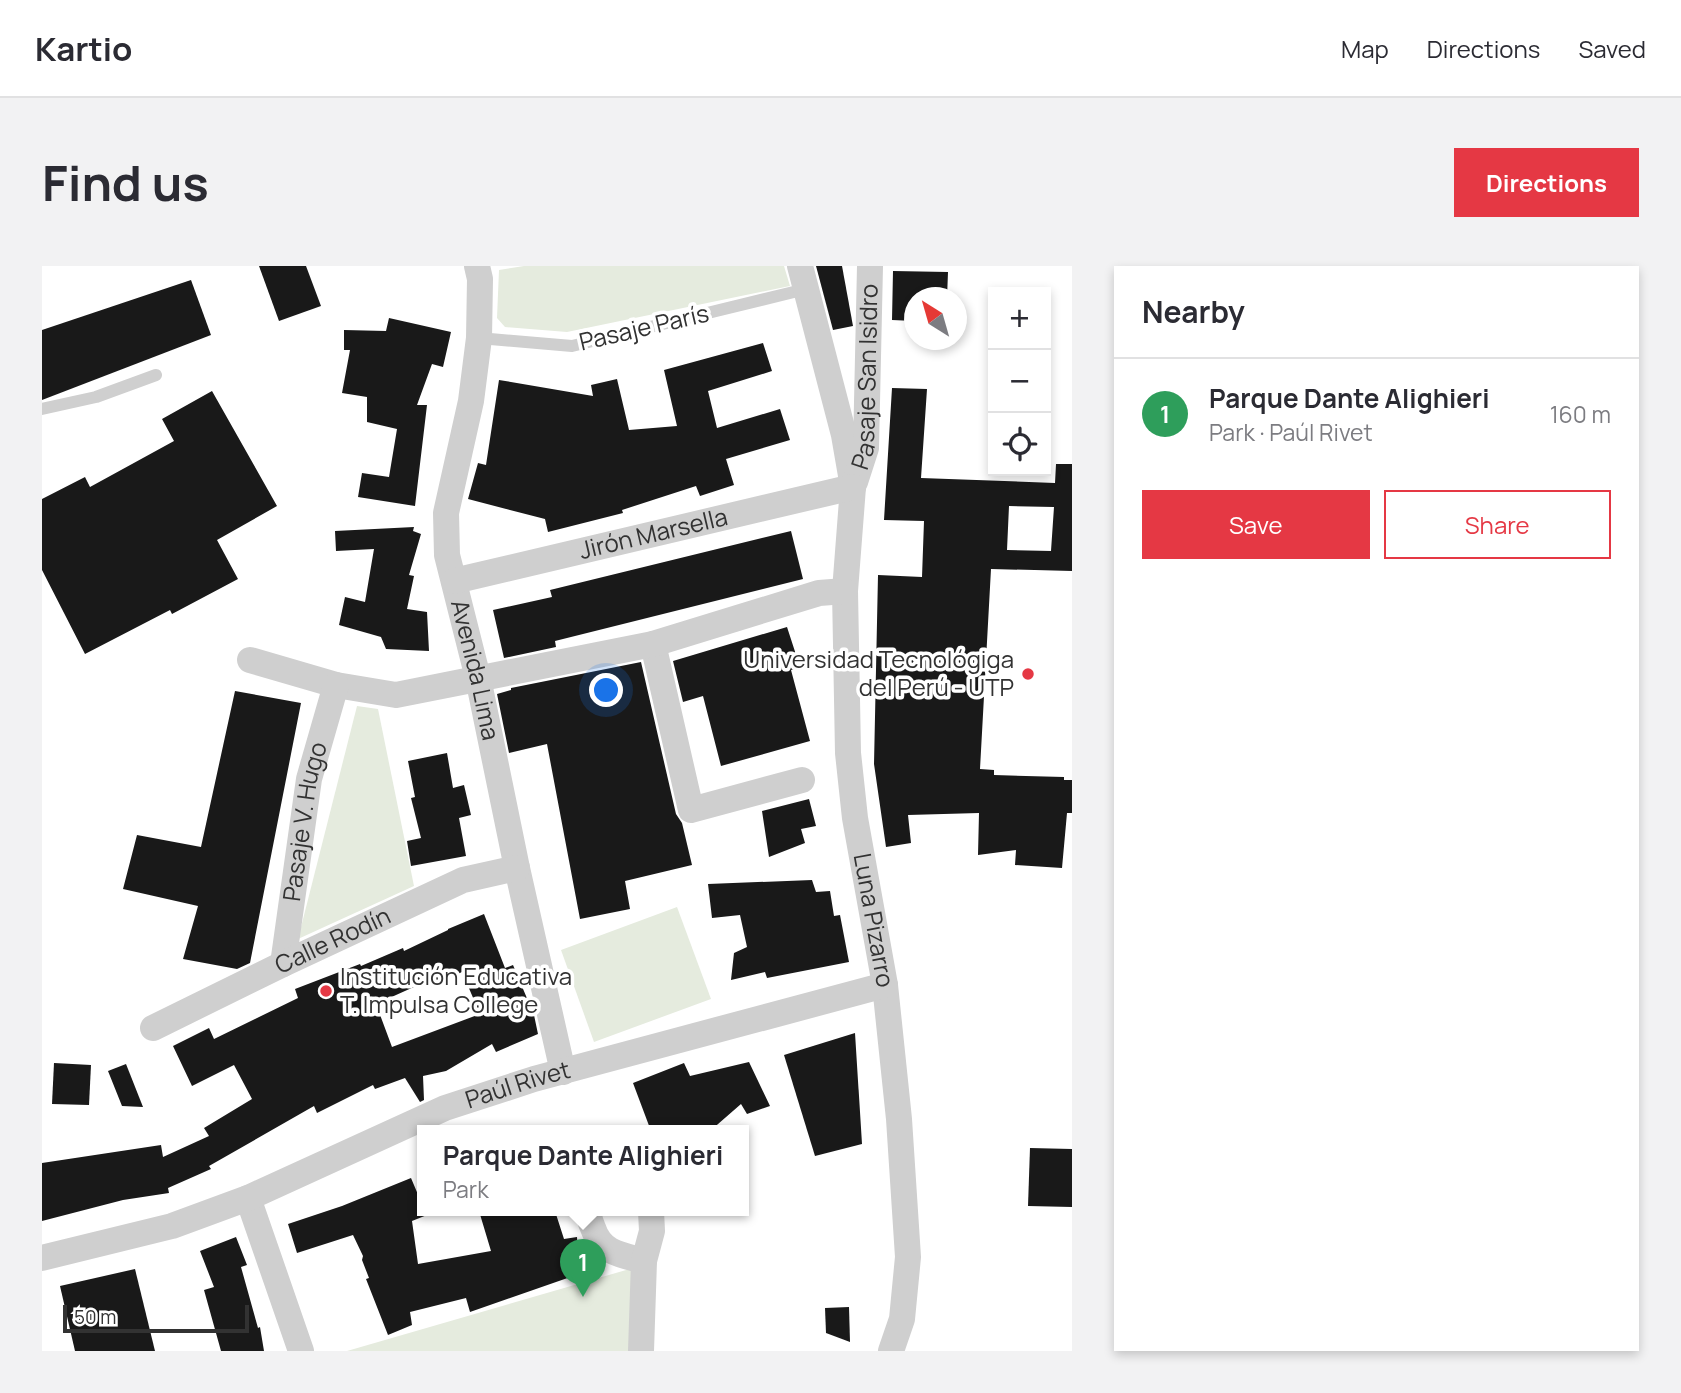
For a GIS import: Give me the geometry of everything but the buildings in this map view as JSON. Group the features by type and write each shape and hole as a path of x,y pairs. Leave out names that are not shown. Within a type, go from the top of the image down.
{"street":[{"name":"Avenida Lima","path":"477,266 480,279 478,338 471,401 446,513 447,555 478,678 517,869 563,1072"},
{"name":"Pasaje San Isidro","path":"853,487 866,448 870,266"},
{"path":"803,278 844,435 853,487"},
{"name":"Jirón Marsella","path":"454,581 853,487"},
{"name":"Luna Pizarro","path":"853,487 845,591 848,753 855,818 885,985 899,1119 908,1257 902,1319 891,1351"},
{"path":"250,660 336,685 396,695 653,645 819,593 845,591"},
{"path":"653,645 691,810 802,780"},
{"name":"Pasaje V. Hugo","path":"283,964 309,779 336,685"},
{"name":"Calle Rodín","path":"153,1028 463,880 517,869"},
{"name":"Paúl Rivet","path":"42,1258 172,1226 248,1198 445,1108 563,1072 885,985"},
{"path":"248,1198 301,1351"},
{"path":"589,1216 597,1240 612,1252 644,1262"},
{"path":"641,1351 644,1262 652,1231 651,1216"}],"lane":[{"name":"Pasaje París","path":"478,338 572,346 803,278"},
{"path":"42,409 96,397 156,375"}],"shaded area":[{"path":"524,266 784,266 790,286 567,332 505,327 497,318 499,270"},
{"path":"357,706 378,709 414,886 298,939"},
{"path":"677,907 711,999 594,1042 561,950"},
{"path":"633,1268 629,1351 347,1351"}],"place":[{"name":"Universidad Tecnológiga del Perú - UTP","path":"1028,674"},
{"name":"Institución Educativa T. Impulsa College","path":"326,991"},
{"name":"Parque Dante Alighieri","path":"583,1297"}]}
